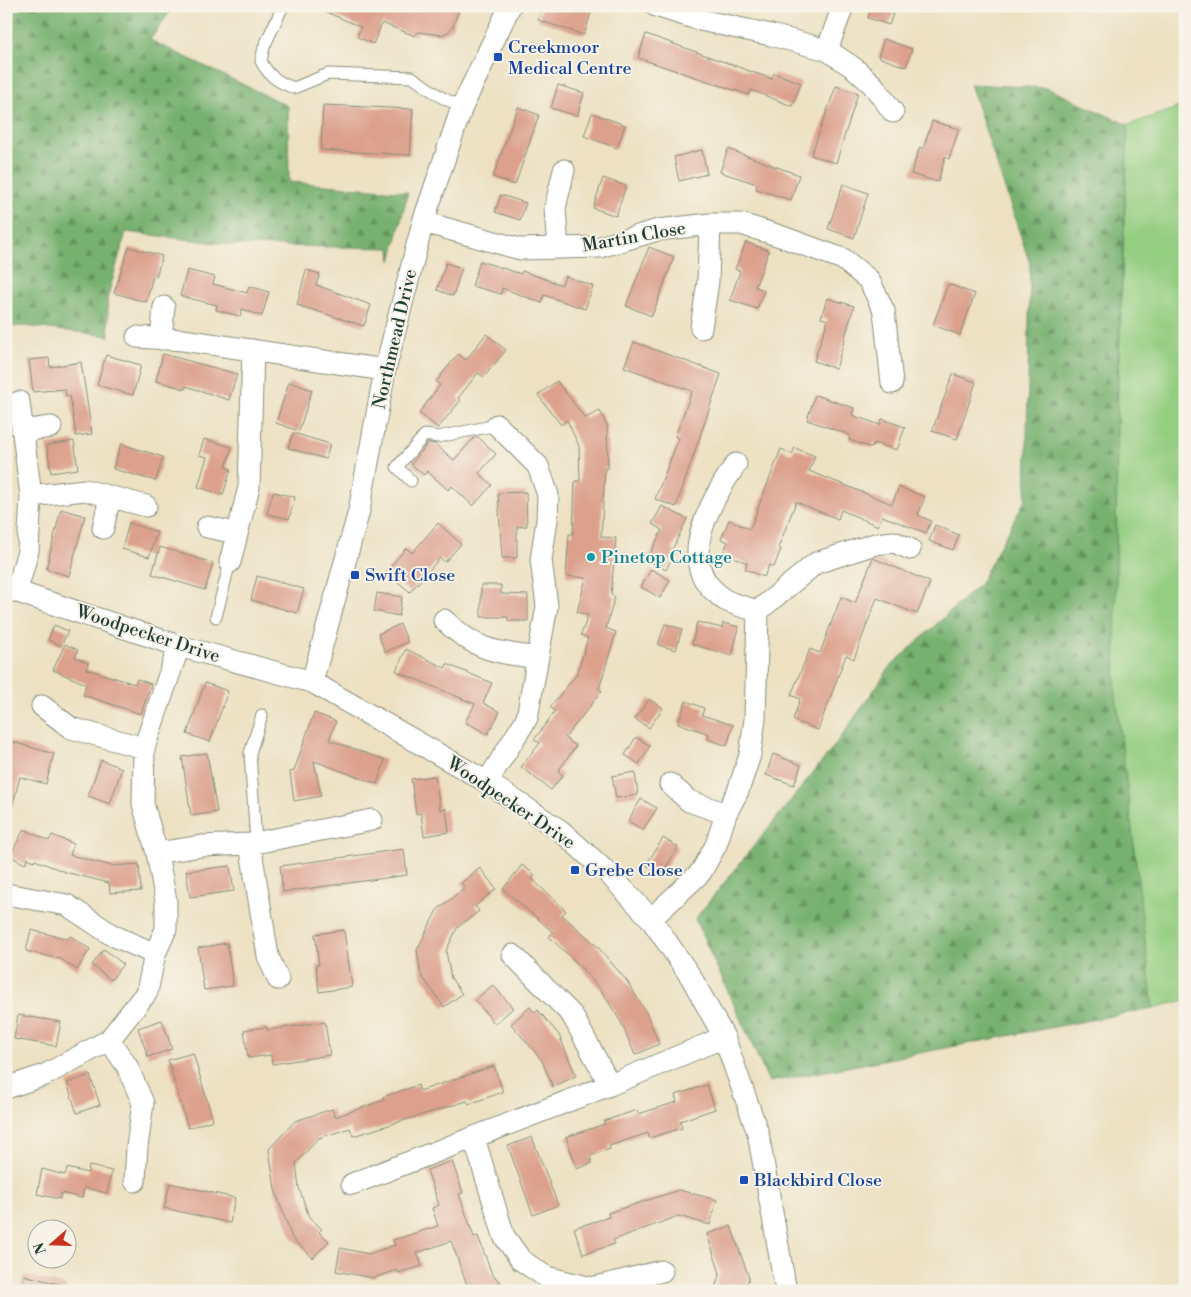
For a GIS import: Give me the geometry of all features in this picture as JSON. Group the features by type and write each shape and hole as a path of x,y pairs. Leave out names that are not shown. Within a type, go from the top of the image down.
{"street":[{"name":"Northmead Drive","path":"312,682 359,511 384,370 424,222 462,106 510,6"},
{"path":"656,6 700,20 771,35 827,50 854,68 873,85 893,112"},
{"path":"827,50 843,6"},
{"name":"Martin Close","path":"558,248 555,208 564,170"},
{"name":"Martin Close","path":"424,222 520,249 600,247 658,230 710,224 741,224 780,236 843,259 869,280 884,311 892,383"},
{"name":"Martin Close","path":"701,328 708,282 710,224"},
{"path":"161,339 164,307"},
{"path":"136,337 253,350 384,370"},
{"path":"230,562 249,487 253,350"},
{"path":"12,589 28,551 31,496 19,402"},
{"path":"487,782 527,718 547,606 541,560 547,520 548,495 538,466 496,425"},
{"path":"22,431 51,427"},
{"path":"736,464 716,493 706,516 697,557 703,580 724,599 758,611"},
{"path":"31,496 85,490 146,506"},
{"path":"103,528 110,497"},
{"path":"207,526 236,534"},
{"path":"651,919 702,872 716,845 726,814 738,791 750,755 755,719 758,611 816,563 875,544 894,542 910,549"},
{"name":"Woodpecker Drive","path":"12,589 179,646 312,682 487,782 561,831 610,876 651,919 691,977 724,1037 758,1134 786,1291"},
{"path":"444,620 462,638 480,647 500,653 538,658"},
{"path":"6,1088 45,1075 109,1040 147,992 155,954 166,929 166,901 157,853 143,804 144,748 179,646"},
{"path":"42,706 71,728 144,748"},
{"path":"670,784 690,801 726,814"},
{"path":"157,853 201,846 253,843 372,820"},
{"path":"253,843 268,956 278,979"},
{"path":"6,894 67,905 112,935 155,954"},
{"path":"513,955 572,1015 610,1085"},
{"path":"352,1184 610,1085 724,1037"},
{"path":"109,1040 127,1066 143,1104 137,1147 136,1181"},
{"path":"474,1138 504,1236 521,1260 546,1277 592,1288 662,1272"}],"lane":[{"path":"283,6 264,47 260,62 267,74 284,84 294,88 328,74 412,77 441,97 462,106"},
{"path":"411,481 397,467 425,435 438,437 496,425"},
{"path":"216,617 230,562"},
{"path":"253,843 250,753 262,715"}],"green space":[{"path":"27,6 174,6 150,40 288,106 289,182 408,192 391,261 390,248 234,245 126,232 107,299 109,336 25,326 6,327 6,17"},
{"path":"970,84 1047,88 1128,125 1117,398 1115,687 1153,1008 769,1082 695,919 833,748 891,666 979,585 1026,498 1030,264"},
{"path":"1185,105 1185,1000 1153,1008 1115,687 1117,413 1128,125"}],"building":[{"path":"312,6 460,6 453,26 448,32 441,35 418,32 415,36 382,23 373,44 357,37 361,27"},
{"path":"542,6 581,6 592,10 584,35 538,20"},
{"path":"872,6 896,6 889,25 868,18"},
{"path":"646,34 772,79 774,73 801,83 792,106 751,90 749,95 638,58"},
{"path":"884,39 912,49 906,67 878,57"},
{"path":"558,85 584,93 577,116 551,108"},
{"path":"836,86 858,93 836,163 811,155"},
{"path":"323,105 413,109 410,155 321,150"},
{"path":"518,107 539,115 515,185 493,177"},
{"path":"592,113 625,125 617,148 584,136"},
{"path":"932,121 959,129 949,159 945,157 938,182 911,174 920,147 923,149"},
{"path":"728,149 799,175 791,200 756,189 757,184 720,172"},
{"path":"702,150 707,174 679,181 674,157"},
{"path":"603,178 626,186 616,216 593,208"},
{"path":"843,184 868,193 854,238 828,229"},
{"path":"501,195 526,203 520,220 495,212"},
{"path":"746,242 769,251 755,287 764,290 757,309 730,300 740,271 735,269"},
{"path":"129,247 162,256 156,277 153,276 146,302 114,293"},
{"path":"649,247 674,257 652,316 626,306"},
{"path":"480,261 521,274 522,271 562,285 565,276 593,286 585,309 544,295 542,303 502,288 501,294 472,286"},
{"path":"446,263 462,268 453,296 437,290"},
{"path":"187,270 215,277 213,284 247,293 249,286 269,292 262,316 242,309 240,316 216,310 217,305 180,296"},
{"path":"306,270 320,274 316,285 371,305 364,326 297,305"},
{"path":"948,284 975,294 960,335 933,325"},
{"path":"827,298 854,306 836,369 814,361 828,320 821,318"},
{"path":"486,334 506,350 484,377 478,373 458,398 461,400 438,428 419,413 440,385 436,382 458,354 466,360"},
{"path":"634,342 721,374 676,507 655,499 679,438 675,437 692,391 624,367"},
{"path":"163,354 237,374 229,400 186,386 185,389 156,381"},
{"path":"106,355 141,365 133,395 97,385"},
{"path":"49,358 50,367 81,362 92,434 76,436 70,396 66,396 65,389 33,392 29,360"},
{"path":"953,374 976,382 957,439 932,431"},
{"path":"557,381 585,418 600,411 607,426 608,468 605,468 601,537 616,538 611,595 615,596 606,628 616,632 599,689 602,691 565,738 576,746 558,771 563,775 551,790 521,767 540,743 534,740 555,711 550,707 577,674 588,638 581,635 588,615 577,612 586,578 566,576 569,534 573,534 575,481 580,481 579,446 567,420 561,425 538,395"},
{"path":"289,382 312,390 299,431 276,423"},
{"path":"815,395 854,408 852,415 880,425 882,419 905,427 897,450 874,443 872,448 849,440 850,435 807,420"},
{"path":"293,433 330,444 326,459 288,448"},
{"path":"475,437 478,437 496,454 479,473 492,485 473,506 452,486 448,490 427,471 424,475 411,464 428,443 435,444 454,460"},
{"path":"204,439 232,447 226,467 231,469 223,495 198,487 207,457 199,455"},
{"path":"74,441 78,469 51,473 47,445"},
{"path":"121,444 163,457 156,481 113,469"},
{"path":"795,448 815,456 809,471 892,504 899,487 925,497 918,515 931,521 926,533 882,516 878,526 841,510 838,519 796,502 778,548 781,549 774,567 769,565 764,577 745,569 747,563 723,553 728,542 721,539 729,520 750,529 781,449 792,454"},
{"path":"273,492 295,497 289,519 267,514"},
{"path":"526,492 527,526 517,527 517,558 502,558 498,493"},
{"path":"662,506 687,519 672,550 675,551 666,570 647,560 662,530 652,524"},
{"path":"61,509 85,516 69,576 46,569"},
{"path":"129,523 157,532 149,557 122,549"},
{"path":"438,523 461,544 445,562 440,558 410,592 386,572 406,548 412,553"},
{"path":"935,525 959,535 953,550 929,541"},
{"path":"160,547 213,563 205,590 152,574"},
{"path":"873,558 930,582 917,614 877,598 854,659 846,655 818,730 793,720 800,699 791,695 810,649 820,653 841,597 855,603"},
{"path":"651,569 670,580 660,598 641,587"},
{"path":"257,576 304,589 297,613 251,600"},
{"path":"481,585 501,585 501,594 528,595 528,621 508,621 508,617 481,617"},
{"path":"377,593 402,597 399,616 374,611"},
{"path":"697,622 722,628 723,623 739,627 732,656 692,644"},
{"path":"400,624 408,642 385,652 378,634"},
{"path":"665,624 682,629 676,650 658,645"},
{"path":"54,625 68,631 61,646 48,640"},
{"path":"65,644 78,650 75,657 88,663 86,669 135,684 137,679 151,684 141,714 83,695 86,684 53,670"},
{"path":"406,649 445,668 447,664 492,683 483,703 500,712 488,734 465,722 475,704 396,671"},
{"path":"205,683 228,691 210,742 187,734"},
{"path":"649,699 663,708 649,728 635,719"},
{"path":"686,701 704,708 702,715 733,725 727,746 708,739 709,734 678,723"},
{"path":"314,713 336,721 329,740 385,760 377,784 314,761 321,796 294,801 290,772 294,771"},
{"path":"636,737 650,746 639,764 625,755"},
{"path":"6,740 54,754 46,784 20,777 11,811 6,810"},
{"path":"207,753 217,812 191,816 182,757"},
{"path":"773,754 801,765 794,785 766,775"},
{"path":"101,760 122,768 110,804 88,796"},
{"path":"635,772 638,795 616,798 612,776"},
{"path":"435,776 440,810 446,809 449,832 424,836 421,813 416,814 411,779"},
{"path":"641,799 657,808 643,830 628,821"},
{"path":"24,829 49,841 52,835 74,844 70,855 112,866 139,864 141,891 110,893 109,883 65,872 28,858 25,864 10,856"},
{"path":"663,838 678,847 662,874 646,865"},
{"path":"404,849 407,875 283,892 280,866"},
{"path":"522,865 535,875 532,879 566,911 562,915 596,945 627,981 646,1012 659,1044 635,1055 622,1024 601,990 578,964 549,937 553,932 503,889"},
{"path":"230,866 234,891 190,897 186,871"},
{"path":"480,868 496,889 475,906 479,911 457,928 446,951 451,978 462,994 444,1007 421,975 417,950 437,910 465,888 461,883"},
{"path":"31,930 68,939 70,936 90,949 77,970 61,959 26,951"},
{"path":"344,930 352,987 319,992 316,965 319,965 315,934"},
{"path":"227,943 233,986 204,990 198,948"},
{"path":"104,949 123,964 111,980 92,965"},
{"path":"493,985 513,1008 495,1024 475,1000"},
{"path":"530,1007 535,1013 538,1010 559,1035 576,1076 553,1087 541,1059 511,1024"},
{"path":"18,1015 61,1022 56,1046 14,1039"},
{"path":"162,1020 172,1049 148,1057 138,1028"},
{"path":"325,1022 330,1055 272,1064 271,1055 248,1058 244,1030 267,1027 267,1030"},
{"path":"193,1053 213,1120 188,1128 168,1060"},
{"path":"494,1066 503,1092 469,1104 467,1101 353,1136 350,1128 319,1138 296,1163 299,1188 309,1217 322,1229 319,1232 329,1241 313,1258 292,1238 275,1190 269,1149 295,1121 332,1109 335,1117 384,1100 383,1097 418,1085 420,1091"},
{"path":"90,1075 100,1105 77,1113 67,1083"},
{"path":"707,1085 715,1109 680,1121 682,1128 649,1138 648,1133 609,1146 610,1149 590,1156 592,1163 577,1169 566,1137 605,1124 604,1121 637,1110 638,1114 677,1102 675,1095"},
{"path":"532,1137 558,1205 533,1215 508,1146"},
{"path":"452,1161 463,1193 459,1194 474,1237 478,1236 492,1274 509,1291 474,1291 467,1285 451,1241 417,1253 422,1266 398,1273 397,1270 373,1278 336,1271 340,1248 369,1254 395,1245 393,1240 438,1226 432,1208 439,1205 427,1170"},
{"path":"89,1166 112,1171 107,1193 84,1188 82,1198 61,1193 60,1199 37,1194 42,1169 65,1175 67,1168 88,1173"},
{"path":"170,1183 235,1198 230,1223 164,1208"},
{"path":"679,1190 717,1200 710,1225 679,1216 613,1240 615,1244 583,1254 574,1228 609,1217 608,1213"},
{"path":"731,1226 749,1278 744,1291 714,1291 720,1273 707,1234"},
{"path":"24,1275 66,1286 66,1291 20,1291"}],"place":[{"name":"Creekmoor Medical Centre","path":"498,57"},
{"name":"Pinetop Cottage","path":"591,557"},
{"name":"Swift Close","path":"355,575"},
{"name":"Grebe Close","path":"575,870"},
{"name":"Blackbird Close","path":"744,1180"}]}
